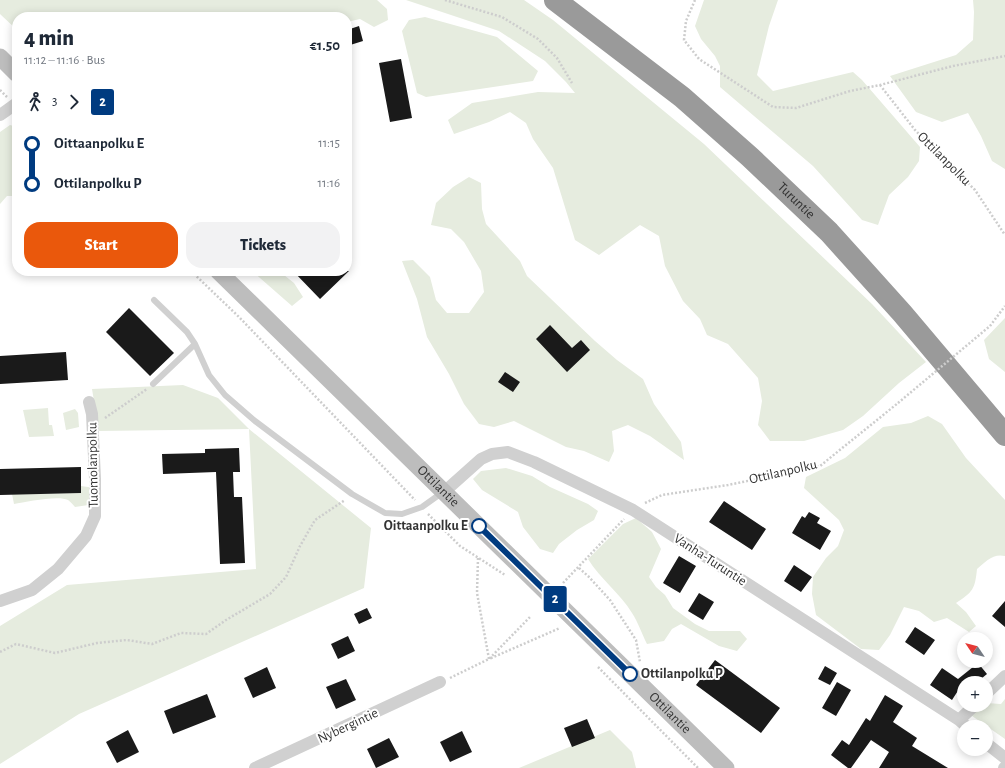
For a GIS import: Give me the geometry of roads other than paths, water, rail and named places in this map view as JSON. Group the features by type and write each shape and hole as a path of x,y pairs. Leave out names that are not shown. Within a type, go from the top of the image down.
{"highway":[{"name":"Turuntie","path":"555,0 682,97 750,157 829,232 902,313 1005,435"}],"main road":[{"path":"0,57 12,69"},
{"name":"Ottilantie","path":"223,276 726,768"}],"street":[{"path":"0,115 12,107"},
{"name":"Tuomolanpolku","path":"0,601 32,590 58,569 86,536 94,516 95,479 92,414 89,402"},
{"name":"Vanha-Turuntie","path":"444,492 481,459 492,454 508,452 534,462 633,510 957,720"},
{"path":"993,687 1005,676"},
{"name":"Nybergintie","path":"255,768 440,682"},
{"path":"993,749 1005,758"}],"lane":[{"path":"154,300 187,332 195,344 209,375 225,395 255,421 352,494 385,512 402,514 422,507 444,492"},
{"path":"153,384 195,344"}],"place":[{"name":"Oittaanpolku E","path":"479,526"},
{"name":"Ottilanpolku P","path":"630,674"}]}
